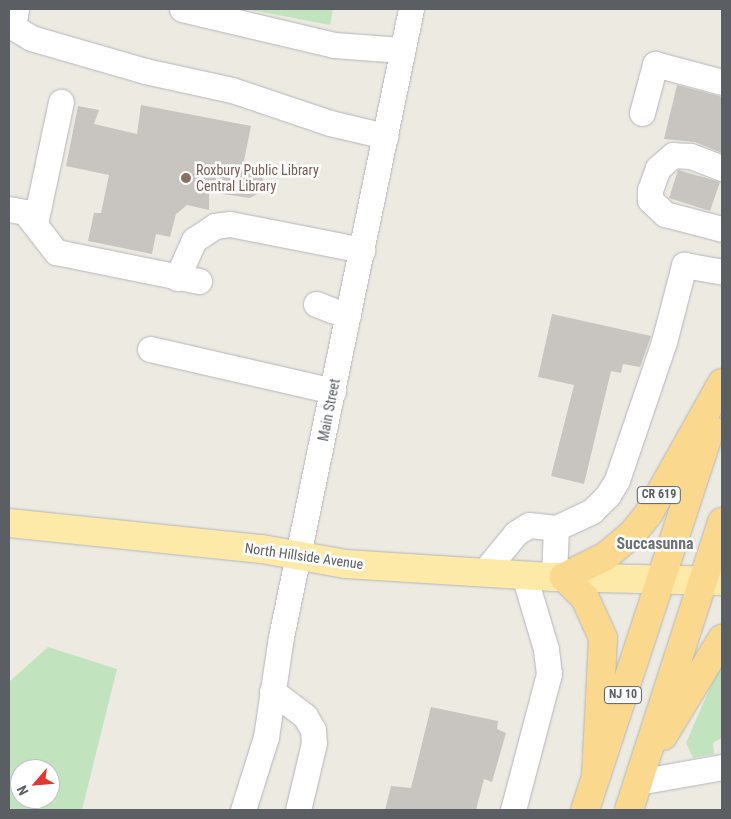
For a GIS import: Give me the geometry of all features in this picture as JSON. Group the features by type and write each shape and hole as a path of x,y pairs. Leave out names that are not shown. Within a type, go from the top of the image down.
{"highway":[{"name":"CR 619","path":"559,577 606,556 633,533 648,513 722,384"},
{"name":"NJ 10","path":"585,810 722,392"},
{"name":"NJ 10","path":"629,810 712,581 722,522"},
{"path":"559,577 585,598 603,638 596,776"},
{"path":"642,770 722,639"}],"main road":[{"name":"North Hillside Avenue","path":"9,524 262,549 345,564 559,577 712,581"}],"street":[{"path":"182,9 334,45 402,50"},
{"name":"Main Street","path":"244,810 266,737 272,691 298,556 411,9"},
{"path":"13,21 31,38 145,71 232,90 330,123 385,136"},
{"path":"642,113 655,64 722,82"},
{"path":"35,224 60,102"},
{"path":"722,168 690,156 673,155 658,168 650,190 650,200 665,214 722,229"},
{"path":"9,209 25,212 56,252 188,280 194,240 215,226 230,224 362,250"},
{"path":"484,572 516,533 529,525 556,528 592,510 617,480 664,342 684,264 722,272"},
{"path":"316,304 348,316"},
{"path":"150,349 333,391"},
{"path":"556,528 559,577"},
{"path":"513,810 549,674 546,649 524,575"},
{"path":"272,691 305,716 313,730 314,743 298,810"},
{"path":"642,770 722,767"}],"green space":[{"path":"246,9 333,9 330,25"},
{"path":"48,647 117,669 82,810 9,810 9,682"},
{"path":"722,660 722,738 713,743 714,754 693,758 686,743"}],"building":[{"path":"677,85 722,97 722,153 695,142 664,139"},
{"name":"Roxbury Public Library Central Library","path":"141,105 251,126 243,166 257,169 264,181 262,191 250,198 209,192 209,210 187,205 176,214 170,237 156,234 152,254 88,241 94,213 101,213 109,175 66,166 78,106 99,110 94,124 137,134"},
{"path":"678,170 720,182 710,211 669,198"},
{"path":"552,314 651,336 640,367 623,364 621,373 611,371 584,484 551,476 574,385 538,377"},
{"path":"431,707 498,721 497,729 506,733 492,782 484,779 476,810 385,810 391,786 411,788"}],"place":[{"name":"Roxbury Public Library Central Library","path":"186,178"}],"district":[{"name":"Succasunna","path":"655,544"}]}
